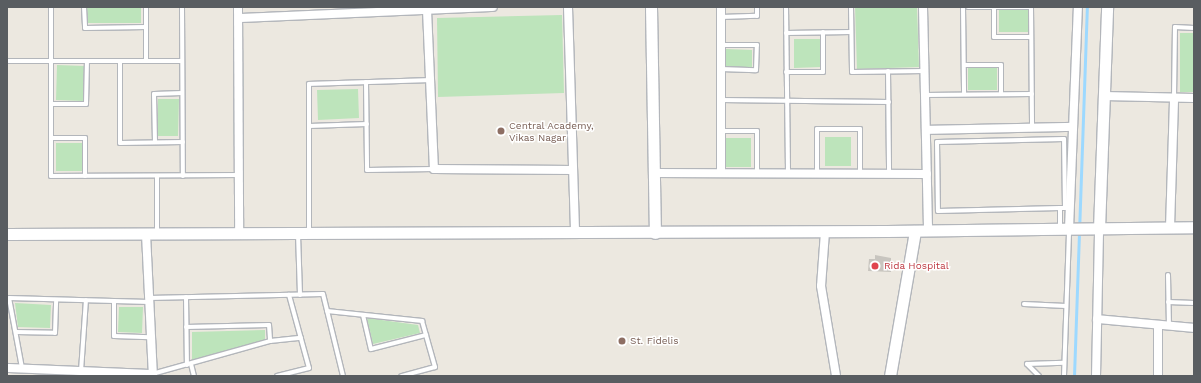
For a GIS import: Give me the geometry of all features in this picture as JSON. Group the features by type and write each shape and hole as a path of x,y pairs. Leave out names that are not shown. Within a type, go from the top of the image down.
{"street":[{"path":"238,7 239,234"},
{"path":"238,18 372,10 427,10 493,7"},
{"path":"568,7 575,233"},
{"path":"651,7 655,232"},
{"path":"721,7 721,173"},
{"path":"923,7 928,231"},
{"path":"1072,229 1073,127 1078,7"},
{"path":"1096,376 1107,7"},
{"path":"427,10 434,169 573,170"},
{"path":"1104,96 1194,98"},
{"path":"1170,228 1174,98"},
{"path":"926,130 1073,127"},
{"path":"654,172 927,174"},
{"path":"7,234 825,232 1194,227"},
{"path":"890,376 915,231"},
{"path":"825,232 821,286 836,376"},
{"path":"7,368 22,368 65,373 81,371 152,375 149,300 152,234"},
{"path":"1097,319 1194,328"},
{"path":"1158,325 1158,376"}],"lane":[{"path":"51,7 51,176 239,176"},
{"path":"84,7 85,28 146,27"},
{"path":"146,7 146,61"},
{"path":"182,7 183,176"},
{"path":"721,17 757,16 757,7"},
{"path":"786,7 788,173"},
{"path":"851,7 852,72 924,71"},
{"path":"962,7 964,94"},
{"path":"968,7 1031,7 1032,128"},
{"path":"994,7 994,37 1031,37"},
{"path":"1174,98 1175,27 1194,28"},
{"path":"786,32 851,32"},
{"path":"786,72 822,72 823,32"},
{"path":"721,45 756,45 756,70 721,69"},
{"path":"7,61 182,61"},
{"path":"51,104 86,104 87,61"},
{"path":"120,61 120,143 182,142"},
{"path":"964,65 1001,65 1001,94"},
{"path":"888,71 889,174"},
{"path":"300,295 310,84 430,80"},
{"path":"366,82 367,170 434,169"},
{"path":"155,142 154,94 182,94"},
{"path":"925,95 1032,94"},
{"path":"721,100 889,102"},
{"path":"309,126 366,124"},
{"path":"817,173 817,129 860,129 860,174"},
{"path":"721,131 757,131 757,173"},
{"path":"51,138 85,138 85,176"},
{"path":"1064,140 1065,208 1060,208 938,211 937,142 1064,140"},
{"path":"152,234 157,176"},
{"path":"1060,208 1072,229 1066,306 1064,376"},
{"path":"1168,275 1169,326"},
{"path":"22,368 9,298 114,301 186,297 323,294 343,376"},
{"path":"277,376 309,368 289,295"},
{"path":"186,297 186,327 189,365 194,376"},
{"path":"16,332 55,333 56,300"},
{"path":"81,371 86,300"},
{"path":"114,301 114,336 150,337"},
{"path":"1168,302 1194,303"},
{"path":"1024,304 1066,306"},
{"path":"327,311 422,321 435,367 401,376"},
{"path":"363,315 372,349 426,335"},
{"path":"186,327 269,325 270,341"},
{"path":"152,375 270,341 301,338"},
{"path":"1039,376 1027,364 1064,363"}],"green space":[{"path":"87,7 141,7 141,23 88,23"},
{"path":"855,7 917,7 919,67 857,69"},
{"path":"1028,9 1028,32 999,32 999,10"},
{"path":"562,15 564,93 438,97 437,18"},
{"path":"1180,33 1194,33 1194,92 1180,92"},
{"path":"794,39 820,39 820,67 794,68"},
{"path":"726,49 752,50 752,67 726,67"},
{"path":"57,65 84,66 83,101 56,100"},
{"path":"997,67 997,90 968,90 968,68"},
{"path":"358,89 359,118 318,120 317,90"},
{"path":"158,99 179,99 178,136 158,136"},
{"path":"825,137 851,137 851,166 825,166"},
{"path":"725,138 751,138 751,167 725,167"},
{"path":"56,143 82,143 82,171 56,171"},
{"path":"15,303 51,305 50,328 18,327"},
{"path":"119,307 143,307 142,333 118,332"},
{"path":"367,318 418,325 420,333 373,344"},
{"path":"265,330 265,342 192,361 192,332"}],"building":[{"path":"875,255 891,258 891,272 868,271 869,259 875,259"}],"waterway":[{"path":"1074,376 1087,7"}],"place":[{"name":"Central Academy, Vikas Nagar","path":"501,131"},
{"name":"Rida Hospital","path":"875,266"},
{"name":"St. Fidelis","path":"622,341"}]}
